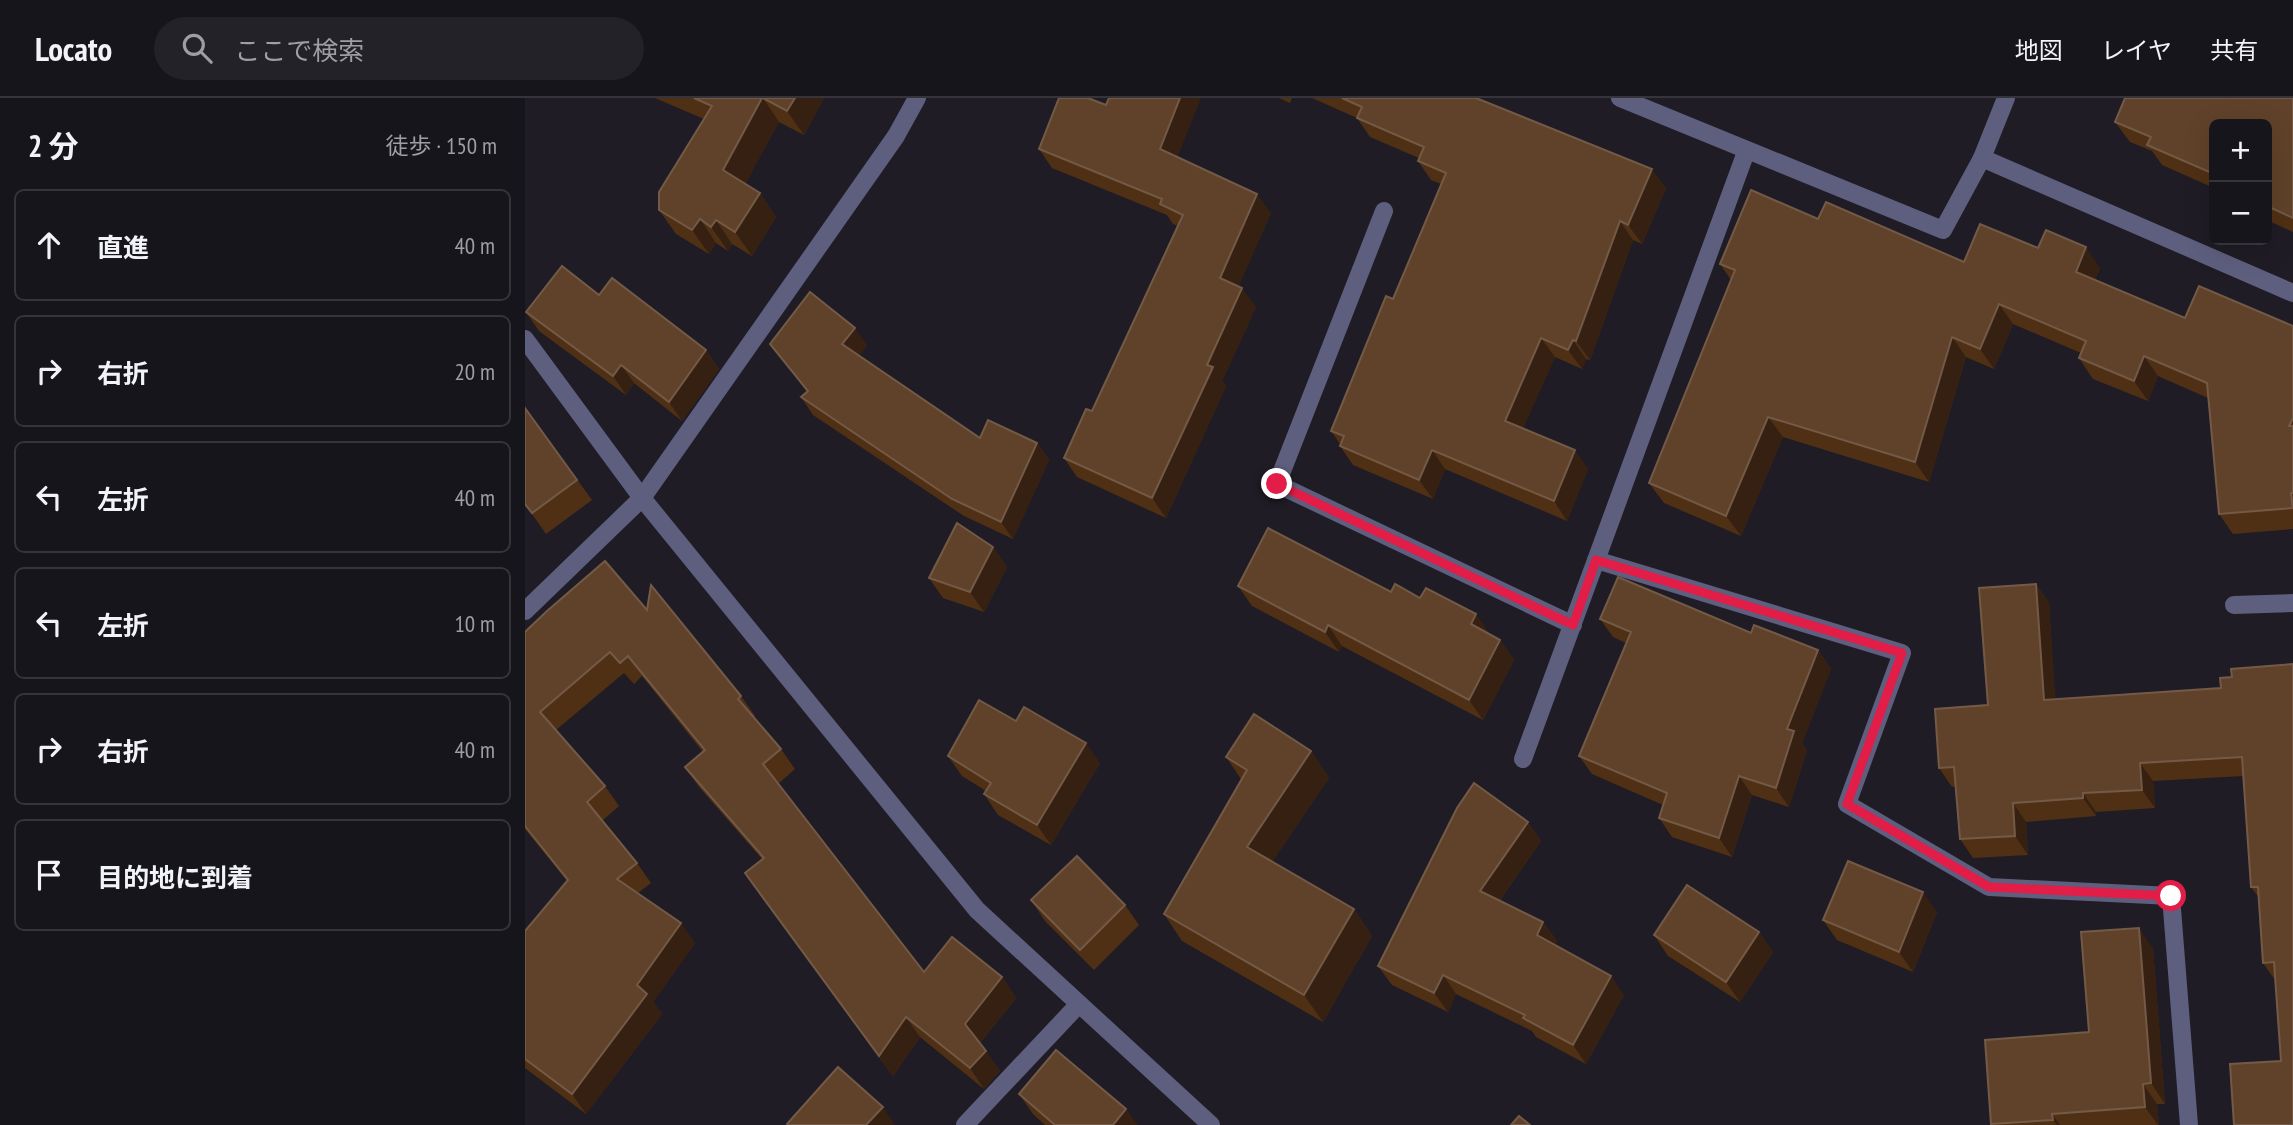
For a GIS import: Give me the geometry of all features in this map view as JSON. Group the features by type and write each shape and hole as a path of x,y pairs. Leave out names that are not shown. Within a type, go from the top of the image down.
{"street":[{"path":"525,611 642,498 896,136 917,98"},
{"path":"1620,98 1746,152 1943,230 1982,159 2006,98"},
{"path":"1523,759 1746,152"},
{"path":"1982,159 2293,293"},
{"path":"1384,211 1277,484 1573,625"},
{"path":"525,340 642,498 977,910 1211,1125"},
{"path":"1596,560 1902,653 1847,804 1989,887 2171,896 2189,1125"},
{"path":"2234,605 2293,603"},
{"path":"965,1125 1079,1004"}],"building":[{"path":"694,98 762,98 723,170 760,193 735,232 716,220 711,227 700,219 692,230 659,210 659,192 712,106"},
{"path":"763,98 795,98 787,111"},
{"path":"1059,98 1088,98 1106,105 1109,98 1180,98 1160,149 1257,194 1220,278 1242,288 1207,365 1213,367 1152,498 1064,458 1086,409 1092,411 1183,215 1160,204 1162,199 1039,149"},
{"path":"1342,98 1476,98 1652,169 1628,225 1620,221 1576,341 1573,340 1568,350 1541,338 1505,421 1575,450 1554,501 1432,450 1419,480 1340,446 1344,436 1331,431 1386,296 1393,299 1446,173 1418,161 1424,147 1357,118 1362,107"},
{"path":"2125,98 2293,98 2293,218 2272,208 2272,119 2209,119 2209,172 2147,145 2151,137 2115,122"},
{"path":"1751,190 1818,219 1826,202 1964,262 1980,224 2038,248 2046,230 2086,247 2076,272 2185,318 2199,286 2293,326 2293,418 2289,426 2293,426 2293,508 2219,514 2207,383 2144,356 2134,381 2079,358 2086,341 1999,304 1980,349 1952,337 1915,462 1768,417 1726,516 1649,483 1735,270 1720,264"},
{"path":"562,266 599,295 612,278 706,350 669,402 621,365 613,376 526,312"},
{"path":"810,292 855,328 842,344 980,438 988,420 1037,443 1001,522 952,499 801,397 808,391 770,344"},
{"path":"525,408 577,480 532,513 525,504"},
{"path":"957,523 993,547 970,592 929,578"},
{"path":"1268,528 1391,592 1395,584 1420,598 1426,588 1476,614 1471,624 1500,640 1469,700 1328,625 1325,632 1238,586"},
{"path":"605,561 647,610 651,585 741,696 738,699 781,749 763,764 924,972 952,937 1002,977 965,1024 986,1051 970,1068 906,1017 879,1056 745,873 764,858 685,767 705,750 628,656 620,663 610,652 540,712 605,786 587,802 637,863 617,879 681,923 637,985 647,994 572,1094 525,1059 525,931 568,880 525,826 525,632"},
{"path":"1618,577 1751,633 1754,625 1818,650 1787,729 1794,731 1776,788 1739,776 1719,838 1659,818 1667,793 1579,756 1631,632 1600,619"},
{"path":"2036,584 2044,700 2221,688 2220,678 2232,677 2231,669 2293,664 2293,1125 2234,1125 2230,1064 2281,1061 2274,962 2263,963 2258,887 2251,887 2242,757 2140,763 2142,790 2083,793 2083,798 2013,803 2015,836 1960,839 1954,767 1939,768 1935,709 1988,705 1979,588"},
{"path":"979,700 1016,721 1024,707 1086,743 1037,825 984,794 991,783 948,756"},
{"path":"1254,714 1311,751 1247,847 1354,909 1304,995 1164,914 1247,770 1226,757"},
{"path":"1474,783 1528,822 1480,891 1543,922 1537,935 1611,976 1573,1045 1523,1018 1525,1015 1443,975 1434,993 1378,966 1457,808"},
{"path":"1077,856 1125,905 1080,950 1031,900"},
{"path":"1848,861 1923,892 1899,952 1823,920"},
{"path":"1687,885 1759,932 1726,982 1654,935"},
{"path":"2139,928 2151,1083 2143,1084 2145,1107 2052,1114 2053,1120 1991,1124 1985,1040 2089,1032 2081,932"},
{"path":"1056,1050 1126,1109 1113,1125 1055,1125 1019,1094"},
{"path":"838,1067 883,1107 866,1125 788,1125 787,1124"},
{"path":"1519,1116 1530,1125 1511,1125"}],"route":[{"path":"1277,484 1573,625 1596,560 1902,653 1847,804 1989,887 2171,896"}]}
